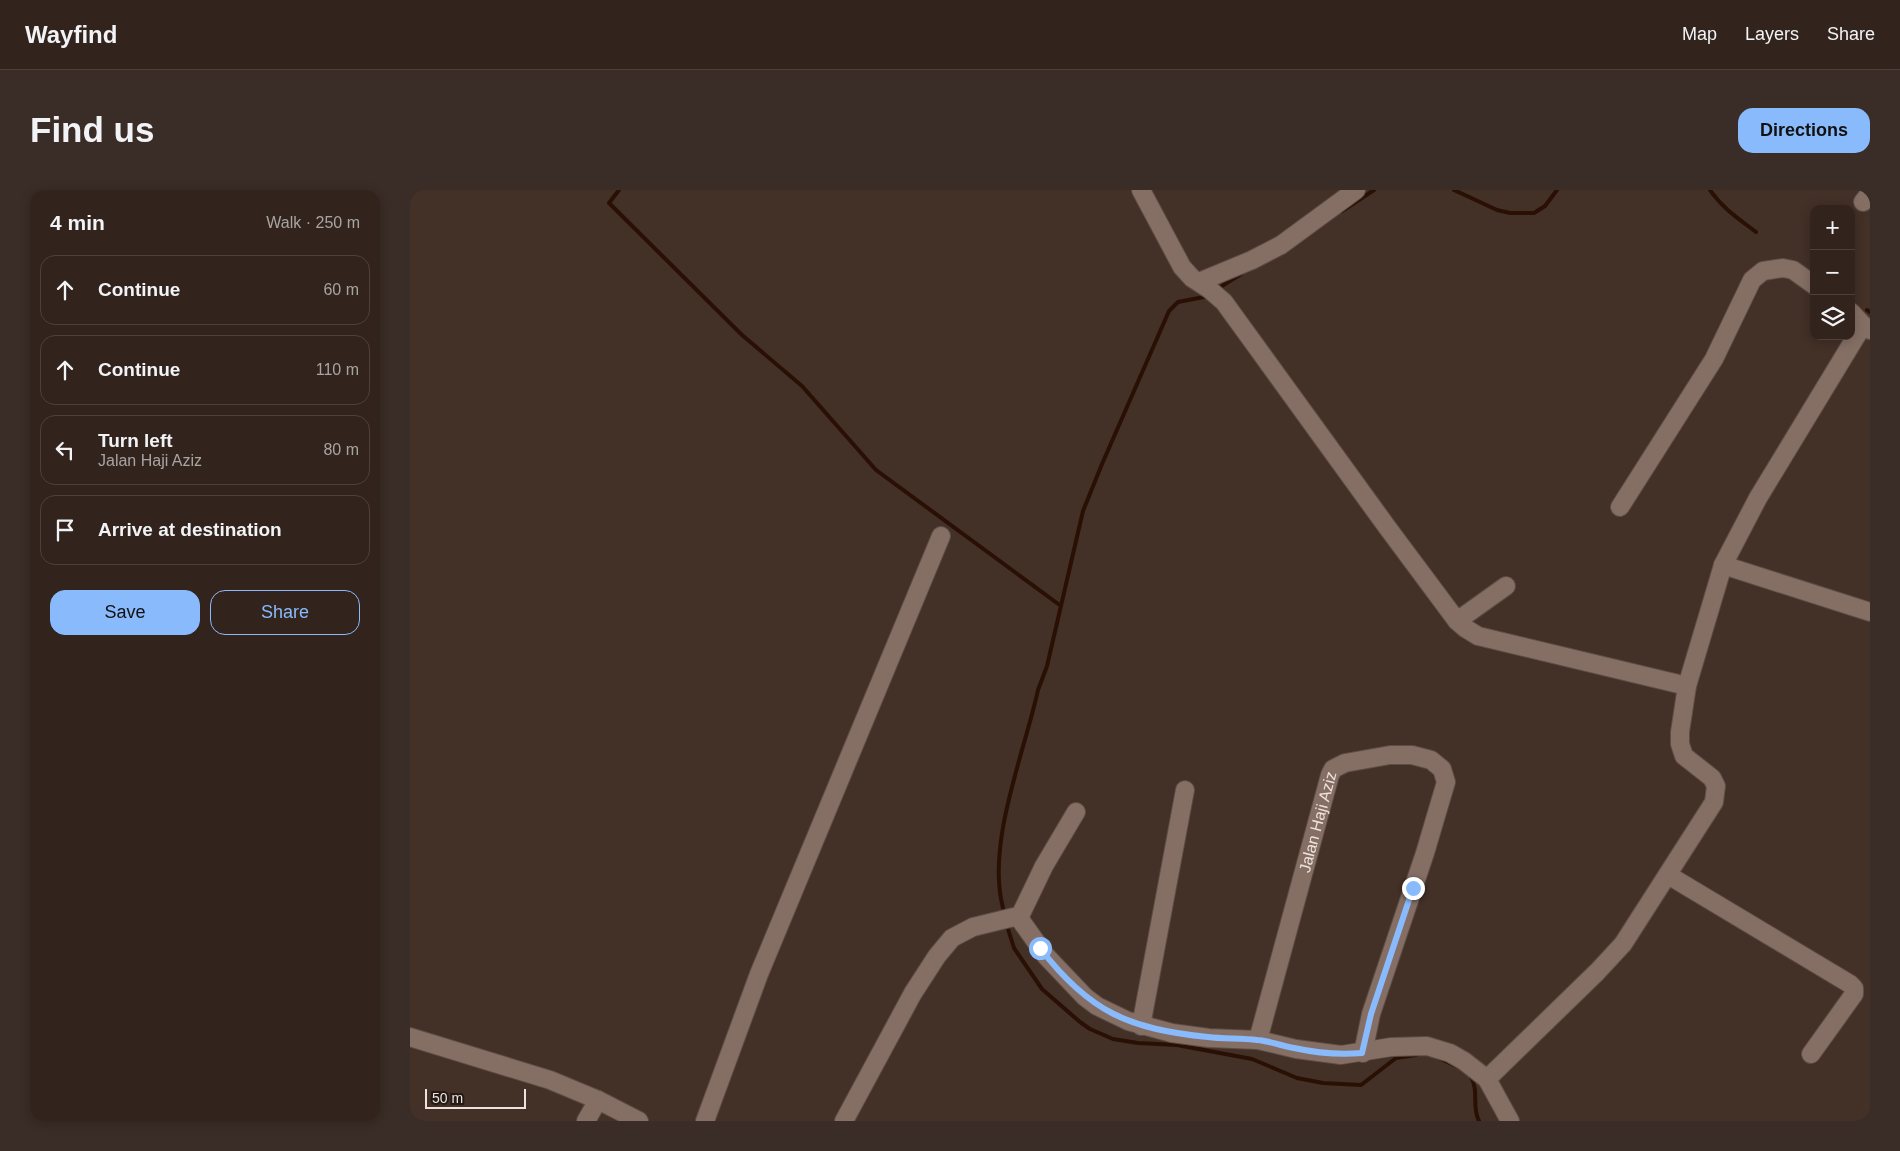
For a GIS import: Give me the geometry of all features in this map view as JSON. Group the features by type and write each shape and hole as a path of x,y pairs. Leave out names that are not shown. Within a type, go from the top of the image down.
{"street":[{"path":"1141,190 1182,267 1224,302 1457,621 1478,636 1687,686"},
{"path":"1204,286 1280,245 1356,190"},
{"path":"1620,507 1714,359 1752,280 1763,271 1782,268 1794,270 1810,281"},
{"path":"1487,1078 1607,962 1632,931 1714,802 1716,786 1712,778 1684,756 1680,732 1687,686 1723,565 1758,498 1861,322"},
{"path":"705,1121 759,974 941,536"},
{"path":"1723,565 1870,612"},
{"path":"1457,621 1506,586"},
{"name":"Jalan Haji Aziz","path":"1258,1040 1333,768 1362,758 1412,755 1431,760 1442,769 1446,782 1371,1014 1362,1053"},
{"path":"1141,1026 1184,790"},
{"path":"1019,918 1044,866 1076,812"},
{"path":"1668,875 1854,988 1854,994 1811,1054"},
{"path":"844,1121 913,994 937,956 952,938 962,932 1010,917 1019,918 1046,956 1085,997 1114,1015 1141,1026 1172,1033 1209,1038 1258,1040 1341,1055 1391,1047 1426,1046 1450,1053 1487,1078 1510,1121"},
{"path":"410,1038 532,1074 598,1100 639,1121"},
{"path":"586,1121 598,1100"}],"waterway":[{"path":"619,190 609,203 742,335 802,386 876,470 1061,606"},
{"path":"1342,211 1374,190"},
{"path":"1454,190 1497,210 1510,213 1534,213 1545,206 1557,190"},
{"path":"1710,190 1725,208 1756,232"},
{"path":"1217,289 1241,274"},
{"path":"1003,908 999,883 999,856 1003,828 1016,770 1038,690 1047,666 1083,511 1169,311 1178,302 1209,296"},
{"path":"1008,929 1014,948 1042,989 1080,1022 1090,1029 1113,1039 1138,1043 1177,1045 1252,1059 1297,1078 1323,1083 1361,1085 1396,1058 1416,1055"},
{"path":"1439,1058 1458,1067"},
{"path":"1470,1075 1473,1081 1479,1121"}],"route":[{"path":"1040,948 1085,997 1097,1006 1128,1022 1172,1033 1209,1038 1258,1040 1341,1055 1362,1053 1371,1014 1413,888"}]}
